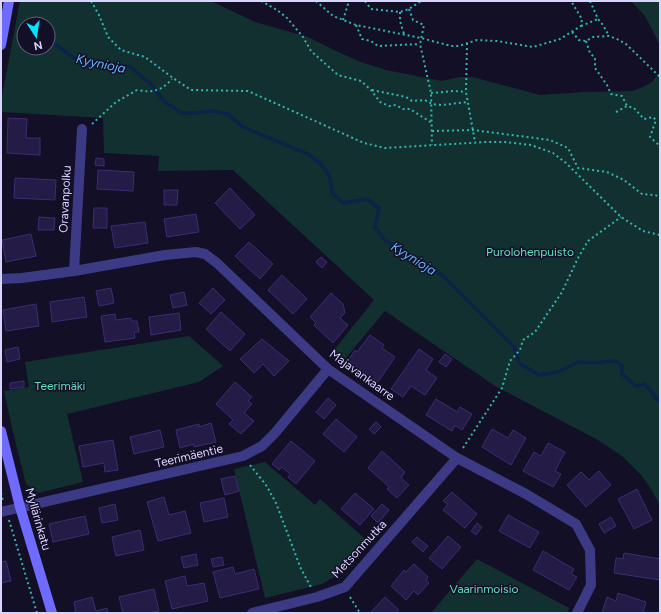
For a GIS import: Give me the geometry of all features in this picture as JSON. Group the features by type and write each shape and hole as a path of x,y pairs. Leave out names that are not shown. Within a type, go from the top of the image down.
{"street":[{"path":"1,45 9,1"},
{"name":"Oravanpolku","path":"74,271 82,129"},
{"name":"Majavankaarre","path":"1,280 74,271 165,254 196,252 205,254 328,369 456,458 526,494 576,524 590,550 591,585 578,613"},
{"name":"Teerimäentie","path":"4,512 20,507 243,456 262,446 275,433 328,369"},
{"name":"Myllärinkatu","path":"1,431 20,507 52,613"},
{"name":"Metsonmutka","path":"252,613 317,597 345,587 456,458"}],"path":[{"path":"91,1 99,15 108,37 121,50 145,57 191,90 248,91 364,143 385,148 475,142 505,142 531,145 553,153 566,163 621,217 643,231 660,235"},
{"path":"261,1 277,10 287,18 304,38 311,51 338,75 361,81 372,90 380,102 389,106 396,105 403,109 410,109 432,123"},
{"path":"316,1 333,16 356,25 422,38 452,46 459,46 477,40 497,40 533,47 560,39 581,26 598,20"},
{"path":"343,20 349,1"},
{"path":"365,1 371,9 400,12 409,9 421,1"},
{"path":"571,1 582,19 581,26"},
{"path":"590,1 598,20 603,25 609,36"},
{"path":"409,9 413,20 424,25 420,44 431,93 432,145"},
{"path":"400,12 400,22 404,35"},
{"path":"356,25 362,39 371,41 378,46 420,44"},
{"path":"572,32 579,40 586,41 593,37 609,36 626,44 660,77"},
{"path":"586,41 590,53 595,58 595,68 607,85 611,94 622,96 627,106"},
{"path":"467,43 466,92 475,142"},
{"path":"82,129 94,123 116,102 137,90 147,92 164,88 173,78"},
{"path":"372,90 406,97 412,101 425,100 432,104 442,105 467,102"},
{"path":"431,93 454,91 466,92"},
{"path":"616,112 627,106 634,108 644,119 653,117 656,120 650,137 660,146"},
{"path":"432,131 473,130 550,140 568,148 578,168 607,172 624,180 642,194 660,197"},
{"path":"456,458 502,388 510,361 520,350 522,340 535,332 562,292 588,241 621,217"},
{"path":"243,456 266,485 273,497 301,569 317,597"},
{"path":"1,493 4,512 36,613"},
{"path":"345,587 360,613"}],"green space":[{"name":"Purolohenpuisto","path":"20,1 211,1 255,22 308,37 361,62 386,70 442,81 460,77 472,77 540,95 632,91 652,82 660,71 660,505 641,475 622,456 598,440 495,386 385,311 340,365 330,355 374,300 233,170 158,171 159,156 104,153 103,118 1,112 1,101 16,22 16,56 56,56 56,16 17,16"},
{"path":"631,1 660,1 660,45 645,16"},
{"name":"Teerimäki","path":"189,336 223,366 199,382 67,414 83,482 38,493 26,484 4,391 29,387 25,362"},
{"path":"265,462 315,505 320,499 370,543 346,570 322,584 265,598 234,469"},
{"name":"Vaarinmoisio","path":"477,559 569,608 567,613 431,613"}],"building":[{"path":"8,118 27,119 26,138 40,138 40,155 7,153"},
{"path":"96,158 104,159 104,166 95,165"},
{"path":"98,170 134,172 133,191 97,189"},
{"path":"15,178 56,180 55,200 14,198"},
{"path":"230,188 255,215 240,229 215,203"},
{"path":"164,190 178,190 177,205 164,205"},
{"path":"94,208 107,208 107,228 93,228"},
{"path":"196,214 199,232 167,237 164,219"},
{"path":"39,217 55,218 54,230 38,230"},
{"path":"145,222 148,243 115,248 111,226"},
{"path":"31,234 36,256 6,262 2,240"},
{"path":"249,242 273,264 260,279 235,256"},
{"path":"321,257 327,262 322,268 316,262"},
{"path":"282,275 307,299 293,314 268,290"},
{"path":"111,288 114,303 99,306 96,291"},
{"path":"213,288 225,300 211,314 199,303"},
{"path":"184,292 187,305 173,308 170,295"},
{"path":"331,293 343,304 345,313 340,318 348,325 333,343 314,325 316,323 310,317"},
{"path":"84,297 87,317 52,322 50,302"},
{"path":"36,304 39,326 6,331 3,310"},
{"path":"221,312 245,334 230,351 206,329"},
{"path":"179,313 181,330 151,335 149,317"},
{"path":"115,314 116,320 131,318 131,321 137,321 139,332 134,332 135,338 105,342 101,316"},
{"path":"370,335 384,345 382,348 395,357 378,382 348,361 355,350 357,352"},
{"path":"262,339 289,361 274,376 263,364 254,373 240,359"},
{"path":"18,347 20,359 7,362 5,350"},
{"path":"419,349 433,359 426,370 437,378 425,395 411,386 403,397 391,389"},
{"path":"445,354 452,359 446,367 439,362"},
{"path":"24,381 24,387 10,389 10,383"},
{"path":"235,382 252,397 248,401 252,404 244,413 254,421 241,434 229,424 233,420 216,404"},
{"path":"328,398 336,405 324,419 316,412"},
{"path":"436,399 457,412 460,407 472,414 462,430 455,425 452,431 426,415"},
{"path":"336,419 357,437 344,452 323,434"},
{"path":"376,422 381,427 374,434 369,429"},
{"path":"211,423 216,442 194,447 194,444 180,448 176,430 199,424 199,427"},
{"path":"492,429 508,438 513,430 526,438 511,465 482,447"},
{"path":"160,430 164,447 134,454 130,437"},
{"path":"113,440 118,470 105,472 104,463 83,467 79,446"},
{"path":"291,441 315,461 296,484 288,477 290,474 282,467 279,470 272,464"},
{"path":"548,443 565,452 555,471 561,474 553,487 523,471 534,452 541,456"},
{"path":"382,451 405,472 401,478 409,485 397,498 387,489 389,487 368,468"},
{"path":"599,471 611,485 586,507 567,485 581,472 589,480"},
{"path":"235,476 239,491 225,495 221,479"},
{"path":"637,489 652,520 634,529 618,499"},
{"path":"452,492 477,514 465,528 443,510 448,504 443,501"},
{"path":"355,493 374,509 360,525 341,509"},
{"path":"164,497 169,515 185,511 191,533 158,541 147,502"},
{"path":"224,498 228,517 204,522 200,503"},
{"path":"115,504 118,520 102,523 99,508"},
{"path":"382,504 389,510 378,523 371,516"},
{"path":"508,515 539,532 530,548 499,531"},
{"path":"85,516 89,534 53,542 49,524"},
{"path":"611,517 616,526 604,533 599,524"},
{"path":"477,523 482,527 476,535 471,531"},
{"path":"140,530 144,550 116,556 112,537"},
{"path":"448,536 461,547 442,569 429,558"},
{"path":"417,537 428,546 423,552 412,542"},
{"path":"543,551 574,569 571,574 577,577 569,590 533,570"},
{"path":"624,553 660,559 660,580 614,573 616,558 623,559"},
{"path":"196,554 198,565 184,568 181,557"},
{"path":"222,557 224,565 213,567 211,559"},
{"path":"6,561 11,581 1,583 1,562"},
{"path":"414,564 428,577 426,580 429,583 418,595 414,591 406,600 391,586 404,570 406,572"},
{"path":"233,567 235,574 254,569 259,589 220,598 213,572"},
{"path":"185,576 187,586 204,583 208,601 172,609 165,581"},
{"path":"154,589 159,611 149,613 123,613 119,597"},
{"path":"618,593 646,602 643,613 602,613 607,597 616,601"},
{"path":"92,597 96,611 107,608 108,613 76,613 74,602"},
{"path":"385,597 399,610 396,613 370,613"}],"waterway":[{"name":"Kyynioja","path":"56,45 74,58 130,67 151,84 164,102 182,113 213,111 228,114 243,127 308,154 321,164 330,177 332,193 343,203 367,199 379,208 375,227 385,240 442,275 514,347 520,364 539,375 558,372 578,362 595,363 616,361 622,366 622,374 636,386 645,384 660,403"}]}
